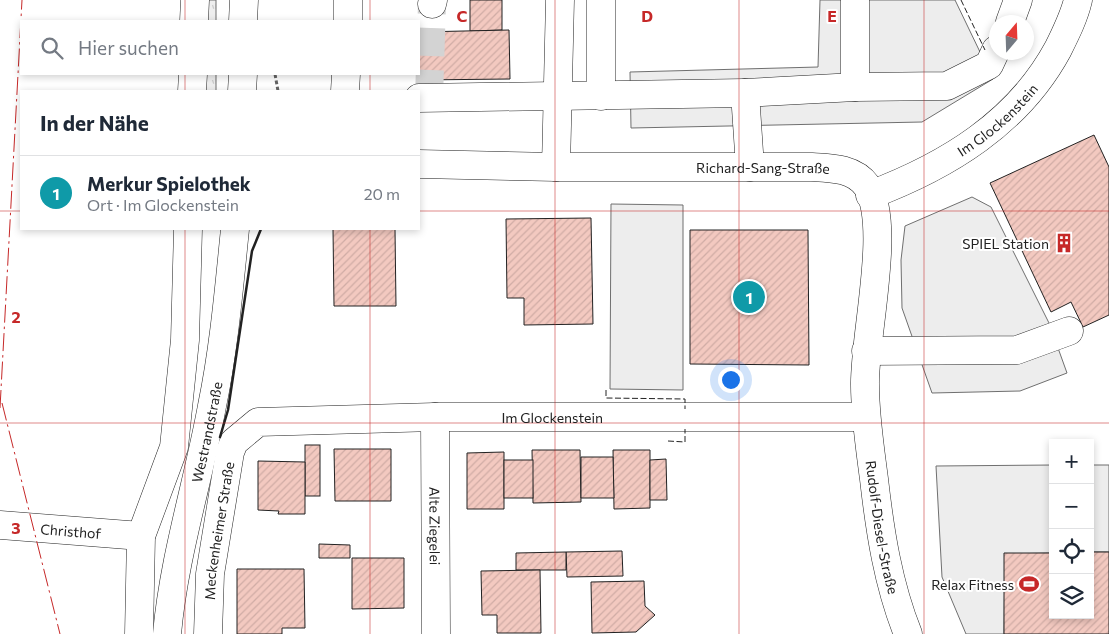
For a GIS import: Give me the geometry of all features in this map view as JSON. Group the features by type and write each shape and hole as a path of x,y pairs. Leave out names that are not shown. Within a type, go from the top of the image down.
{"street":[{"path":"194,0 194,20"},
{"path":"243,20 244,0"},
{"path":"348,0 348,20"},
{"path":"556,167 560,0"},
{"path":"601,0 601,96"},
{"path":"855,0 855,87"},
{"path":"1013,15 1018,0"},
{"name":"Im Glockenstein","path":"870,195 911,180 939,166 975,142 1006,117 1032,90 1050,62 1066,33 1078,0"},
{"path":"420,98 745,93 855,87 947,86 989,65 991,60"},
{"path":"192,75 192,90"},
{"path":"242,75 242,90"},
{"path":"345,90 346,75"},
{"path":"745,93 750,167"},
{"name":"Richard-Sang-Straße","path":"420,164 556,167 838,168 854,174 866,186 870,195 876,216 878,240 866,350 866,417"},
{"path":"139,634 142,536 174,447 185,340 188,230"},
{"name":"Westrandstraße","path":"167,634 172,587 202,456 222,351 235,230"},
{"path":"866,350 1017,350 1069,331"},
{"name":"Im Glockenstein","path":"243,432 258,422 435,417 866,417"},
{"name":"Alte Ziegelei","path":"435,417 436,634"},
{"name":"Rudolf-Diesel-Straße","path":"866,417 883,551 900,615 908,634"},
{"name":"Meckenheimer Straße","path":"208,634 210,574 219,510 230,452 234,442 243,432"},
{"name":"Christhof","path":"0,525 142,536"},
{"path":"123,576 123,634"}],"path":[{"path":"275,75 278,90"}],"green space":[{"path":"203,0 216,0 216,20 203,20"},
{"path":"203,75 216,75 216,90 203,90"}],"shaded area":[{"path":"820,0 955,0 993,79 922,122 631,128 630,72 818,67"},
{"path":"972,197 991,207 1049,323 1067,373 1020,391 932,393 902,308 901,260 905,226"},
{"path":"611,204 683,205 683,390 610,389"},
{"path":"1049,465 1049,553 1005,554 1004,634 966,634 942,577 936,466"},
{"path":"1094,465 1109,465 1109,552 1094,552"}],"building":[{"path":"470,0 502,0 502,30 470,31"},
{"path":"509,30 510,79 418,80 418,75 420,75 420,32"},
{"name":"SPIEL Station","path":"1094,135 1109,167 1109,315 1083,327 1071,302 1051,312 990,183"},
{"path":"591,218 593,324 524,325 524,298 507,298 506,219"},
{"path":"333,230 395,230 396,306 334,306"},
{"path":"690,230 808,230 809,365 690,364"},
{"path":"305,445 320,445 320,496 305,496"},
{"path":"334,449 391,449 391,501 335,501"},
{"path":"532,450 580,450 581,502 533,503"},
{"path":"613,450 650,450 650,508 614,509"},
{"path":"504,452 504,509 467,509 467,453"},
{"path":"581,457 613,457 614,498 581,498"},
{"path":"666,459 667,500 650,500 650,460"},
{"path":"504,460 533,460 533,498 504,498"},
{"path":"258,461 305,462 305,514 278,514 279,511 258,510"},
{"path":"319,544 350,545 350,558 319,558"},
{"path":"622,551 623,576 567,577 566,552"},
{"path":"566,552 566,570 516,570 516,553"},
{"name":"Relax Fitness","path":"1094,552 1109,552 1109,634 1004,634 1004,553 1049,553 1049,619 1094,619"},
{"path":"352,558 404,558 404,608 352,609"},
{"path":"237,569 304,569 305,628 282,628 282,634 237,634"},
{"path":"540,570 541,633 497,633 497,615 482,615 481,571"},
{"path":"644,581 645,606 655,615 636,632 592,633 591,582"}],"tunnel":[{"path":"429,98 432,4"}],"fence":[{"path":"961,0 985,50"},
{"path":"606,390 606,398 685,399 685,409"},
{"path":"668,441 685,442 685,429"}],"wall":[{"path":"220,437 228,410 252,251 261,230"}],"power":[{"path":"21,20 22,0"},
{"path":"0,408 20,37"},
{"path":"2,403 60,634"}],"place":[{"name":"SPIEL Station","path":"1064,243"},
{"name":"Merkur Spielothek","path":"749,297"},
{"name":"Relax Fitness","path":"1029,584"}]}
